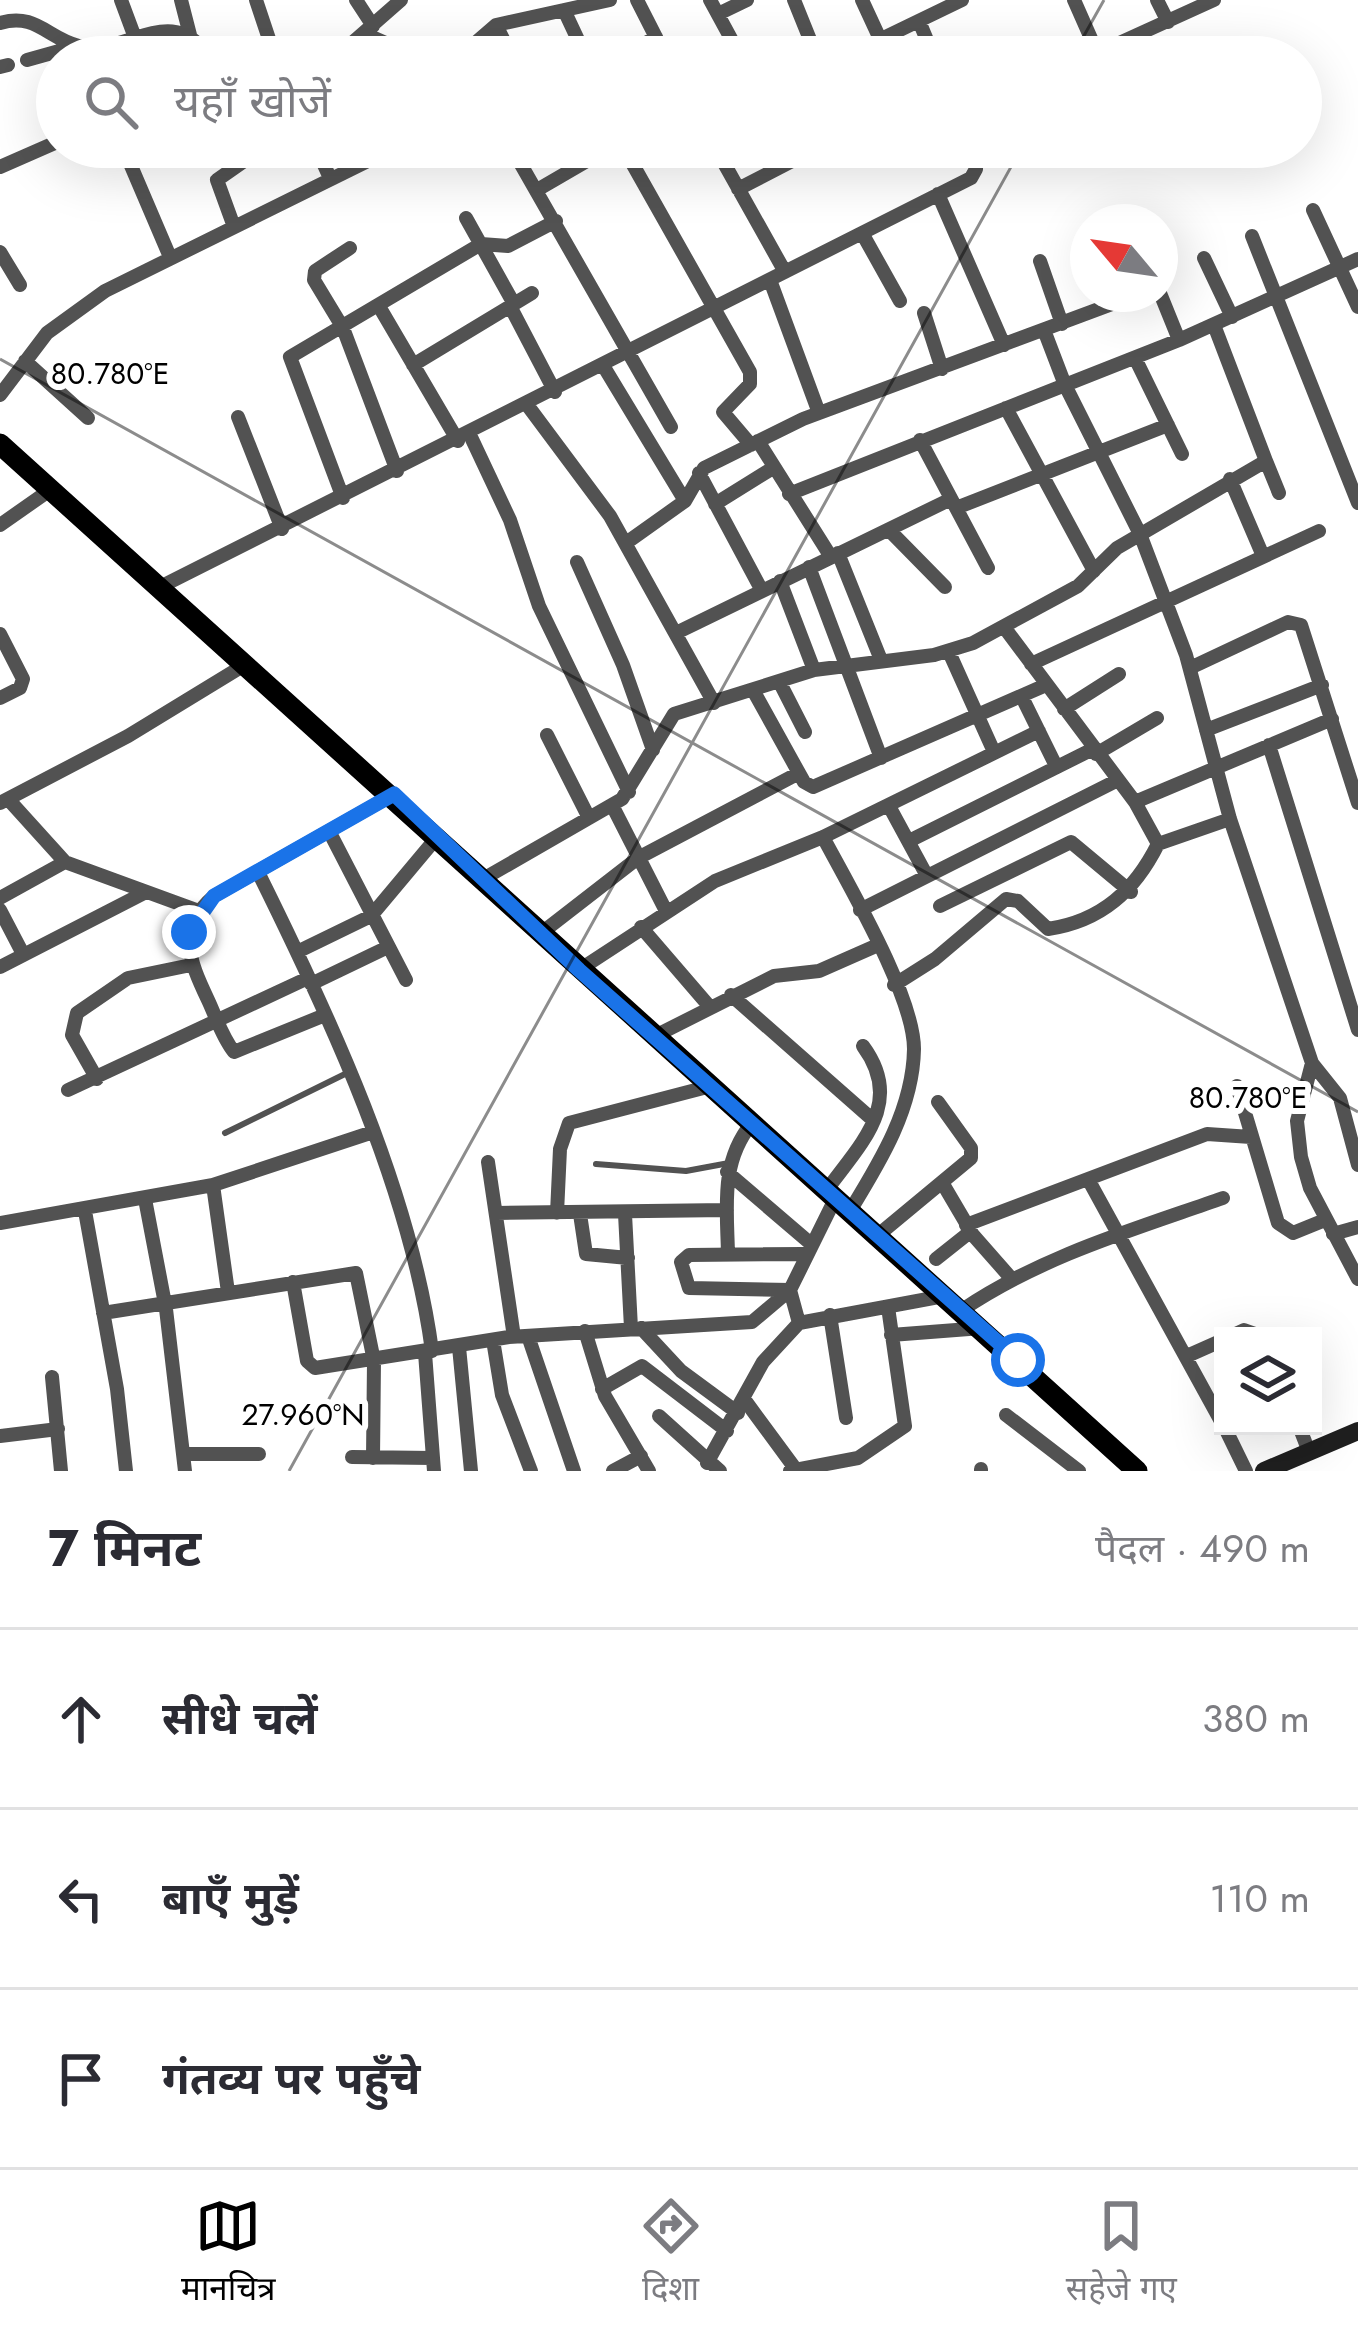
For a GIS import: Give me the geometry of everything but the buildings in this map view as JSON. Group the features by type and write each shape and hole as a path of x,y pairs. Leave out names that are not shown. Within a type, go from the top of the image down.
{"main road":[{"path":"0,444 394,794 579,970 1138,1471"}],"street":[{"path":"24,0 34,22 56,36"},
{"path":"121,0 134,35"},
{"path":"181,0 190,35"},
{"path":"256,0 268,36"},
{"path":"356,0 369,30 380,36"},
{"path":"362,36 401,0"},
{"path":"483,36 496,25 556,7 610,0"},
{"path":"637,0 655,36"},
{"path":"730,36 714,7 748,0"},
{"path":"794,0 809,36"},
{"path":"862,0 878,36"},
{"path":"888,36 938,5 962,0"},
{"path":"1074,0 1091,36"},
{"path":"1157,0 1168,22"},
{"path":"1139,36 1214,0"},
{"path":"556,7 573,36"},
{"path":"920,20 926,36"},
{"path":"0,23 34,22"},
{"path":"496,25 502,36"},
{"path":"131,36 167,27 190,35"},
{"path":"27,60 36,58"},
{"path":"0,167 36,151"},
{"path":"132,168 170,256"},
{"path":"233,224 217,180 234,168"},
{"path":"325,168 330,178"},
{"path":"0,395 58,323 170,256 352,168"},
{"path":"524,168 671,427"},
{"path":"537,190 575,168"},
{"path":"634,168 750,372 749,383 723,412 754,443 834,555 880,660"},
{"path":"726,168 785,272"},
{"path":"738,189 778,168"},
{"path":"160,587 604,367 976,174 974,168"},
{"path":"938,194 1004,345"},
{"path":"1313,210 1358,307"},
{"path":"466,218 555,392"},
{"path":"343,498 288,364 293,354 380,308 481,244 508,246 556,221"},
{"path":"862,232 900,301"},
{"path":"1252,236 1353,474 1358,502"},
{"path":"350,248 314,275 343,328 398,471"},
{"path":"0,252 20,285"},
{"path":"1204,258 1232,316"},
{"path":"790,494 1179,340 1358,259"},
{"path":"1040,261 1062,324"},
{"path":"770,280 819,413"},
{"path":"413,365 532,293"},
{"path":"380,308 464,438 510,520 539,606 628,792"},
{"path":"626,543 685,501 699,473 754,443 819,413 1088,312"},
{"path":"1168,312 1179,340"},
{"path":"924,313 942,369"},
{"path":"1214,325 1279,493"},
{"path":"1044,330 1065,386 1140,534 1165,600 1190,668 1230,819 1312,1063 1340,1098 1358,1166"},
{"path":"1135,358 1182,454"},
{"path":"25,361 88,418"},
{"path":"604,367 685,501"},
{"path":"528,406 626,543 714,703"},
{"path":"1006,407 1094,572"},
{"path":"238,417 282,529"},
{"path":"676,633 889,530 1168,425"},
{"path":"920,440 988,568"},
{"path":"483,879 628,792 674,714 814,670 949,652 1004,627 1094,572 1140,534 1265,461"},
{"path":"715,504 773,468"},
{"path":"699,473 761,590"},
{"path":"1230,479 1263,556"},
{"path":"0,525 50,490"},
{"path":"889,530 945,586"},
{"path":"1031,664 1319,531"},
{"path":"577,562 652,750"},
{"path":"809,567 881,758"},
{"path":"780,580 814,670"},
{"path":"1190,668 1296,621 1305,629 1358,802"},
{"path":"1004,627 1135,802 1158,844"},
{"path":"0,634 23,682 0,698"},
{"path":"949,652 994,752"},
{"path":"199,911 65,862 4,801 128,736 246,664"},
{"path":"1064,709 1119,674"},
{"path":"779,681 805,732"},
{"path":"753,690 808,786 820,786 1046,685"},
{"path":"1206,730 1322,685"},
{"path":"1022,697 1056,766"},
{"path":"909,842 1156,718"},
{"path":"1135,802 1332,719"},
{"path":"579,970 741,868 824,837 1039,731"},
{"path":"547,735 589,818"},
{"path":"1269,745 1358,1030"},
{"path":"540,934 638,858 799,773"},
{"path":"860,910 1118,780"},
{"path":"325,1016 237,1053 191,965 188,938 199,911 394,794"},
{"path":"612,805 666,911"},
{"path":"889,806 927,876"},
{"path":"894,985 935,959 1006,899 1018,901 1048,928 1131,892 1158,844 1230,819"},
{"path":"329,831 406,980"},
{"path":"297,952 371,916 438,836"},
{"path":"293,1282 310,1366 374,1361 521,1336 752,1322 790,1291 806,1248 837,1200 892,1137 911,1070 913,1036 894,985 824,837"},
{"path":"940,906 1072,842 1109,879 1131,892"},
{"path":"0,898 65,862"},
{"path":"258,872 325,1016 418,1256 429,1352 433,1465 352,1457"},
{"path":"0,967 146,892"},
{"path":"0,910 23,954"},
{"path":"641,927 709,1006"},
{"path":"655,1036 782,974 830,968 878,945"},
{"path":"68,1090 217,1019 388,947"},
{"path":"97,1079 72,1035 76,1013 128,978 191,965"},
{"path":"731,995 873,1120"},
{"path":"837,1200 873,1120 883,1079 863,1046"},
{"path":"1312,1063 1296,1131 1310,1189 1358,1279"},
{"path":"557,1214 560,1149 569,1123 711,1086"},
{"path":"1237,1087 1278,1223 1293,1233 1358,1227"},
{"path":"877,1236 973,1154 938,1102"},
{"path":"728,1255 728,1167 752,1123"},
{"path":"0,1223 213,1185 370,1132"},
{"path":"936,1259 968,1228 1088,1179 1207,1134 1251,1137"},
{"path":"488,1162 521,1336 574,1471"},
{"path":"728,1167 806,1248"},
{"path":"1088,1179 1214,1408"},
{"path":"943,1184 968,1228 1010,1277"},
{"path":"213,1185 228,1292"},
{"path":"145,1198 165,1303 184,1471"},
{"path":"659,1416 713,1467 763,1362 799,1323 888,1307 953,1303 1223,1198"},
{"path":"496,1213 727,1210"},
{"path":"85,1211 125,1471"},
{"path":"580,1214 586,1254 628,1258"},
{"path":"625,1214 636,1328 681,1371 741,1406 792,1469 846,1467 905,1426 888,1307"},
{"path":"790,1291 689,1288 684,1257 806,1248"},
{"path":"103,1313 359,1275 374,1361 378,1462"},
{"path":"790,1291 799,1323"},
{"path":"830,1315 845,1418"},
{"path":"891,1335 982,1328"},
{"path":"585,1331 602,1389 650,1471"},
{"path":"494,1340 502,1395 531,1471"},
{"path":"1186,1356 1214,1344"},
{"path":"459,1347 471,1471"},
{"path":"602,1389 642,1366 727,1431"},
{"path":"52,1377 61,1471"},
{"path":"1006,1415 1079,1471"},
{"path":"0,1436 58,1429"},
{"path":"1264,1471 1358,1431"},
{"path":"1228,1435 1246,1471"},
{"path":"1303,1435 1310,1452"},
{"path":"184,1454 259,1454"},
{"path":"613,1471 641,1456"}],"lane":[{"path":"225,1133 347,1073"},
{"path":"596,1164 686,1171 728,1167"}],"route":[{"path":"189,932 199,911 214,896 394,794 579,970 1018,1360"}]}
